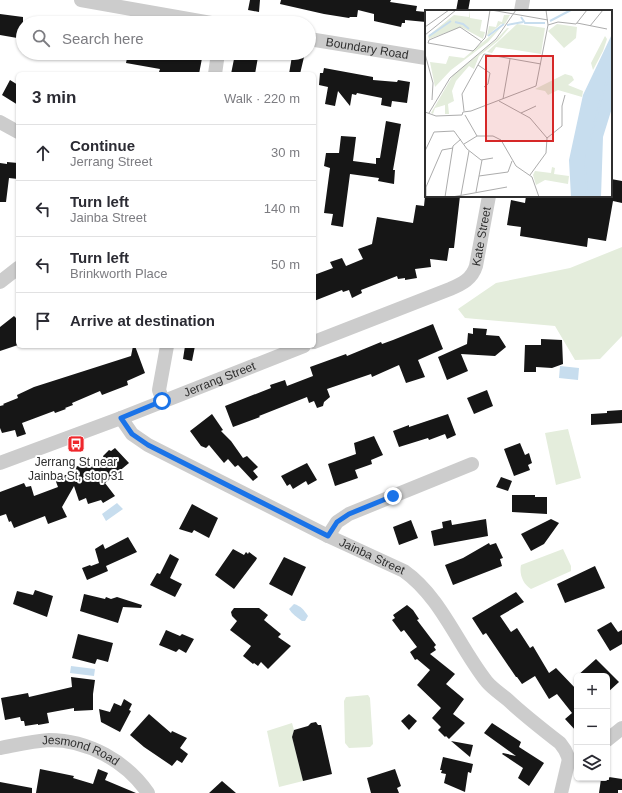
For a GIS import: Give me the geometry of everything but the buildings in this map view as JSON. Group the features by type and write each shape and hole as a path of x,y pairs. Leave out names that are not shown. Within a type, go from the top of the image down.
{"street":[{"path":"81,0 171,16"},
{"path":"521,10 523,0"},
{"name":"Boundary Road","path":"316,40 425,58"},
{"path":"215,72 217,60"},
{"path":"0,122 16,131"},
{"name":"Kate Street","path":"316,341 463,284 475,270 489,197"},
{"path":"0,282 16,270"},
{"path":"162,401 159,390 167,348"},
{"name":"Jerrang Street","path":"0,463 121,418 299,348"},
{"name":"Jainba Street","path":"121,418 132,434 148,445 328,536 404,571 418,581 436,605 488,684 560,743 573,759"},
{"path":"328,536 337,522 349,514 472,464"},
{"path":"610,738 622,728"},
{"name":"Jesmond Road","path":"0,748 48,740 85,745 112,758 139,780 148,793"},
{"path":"561,793 573,759"}],"green space":[{"path":"622,247 622,336 600,359 575,360 555,326 465,318 458,309 496,283 570,268"},
{"path":"568,429 581,478 556,485 545,433"},
{"path":"563,549 571,566 571,571 531,589 528,587 521,575 521,565"},
{"path":"368,695 370,698 373,744 370,747 349,748 345,743 344,701 346,697"},
{"path":"292,723 294,730 292,737 303,781 279,787 267,731"}],"water":[{"path":"560,366 579,368 578,380 559,378"},
{"path":"117,503 123,509 106,521 102,514"},
{"path":"294,604 302,608 308,616 305,621 302,621 289,609"},
{"path":"71,666 95,669 94,676 70,673"}],"place":[{"name":"Jerrang St near Jainba St, stop 31","path":"76,444"}],"route":[{"path":"162,401 121,418 132,434 148,445 328,536 337,522 349,514 393,496"}]}
